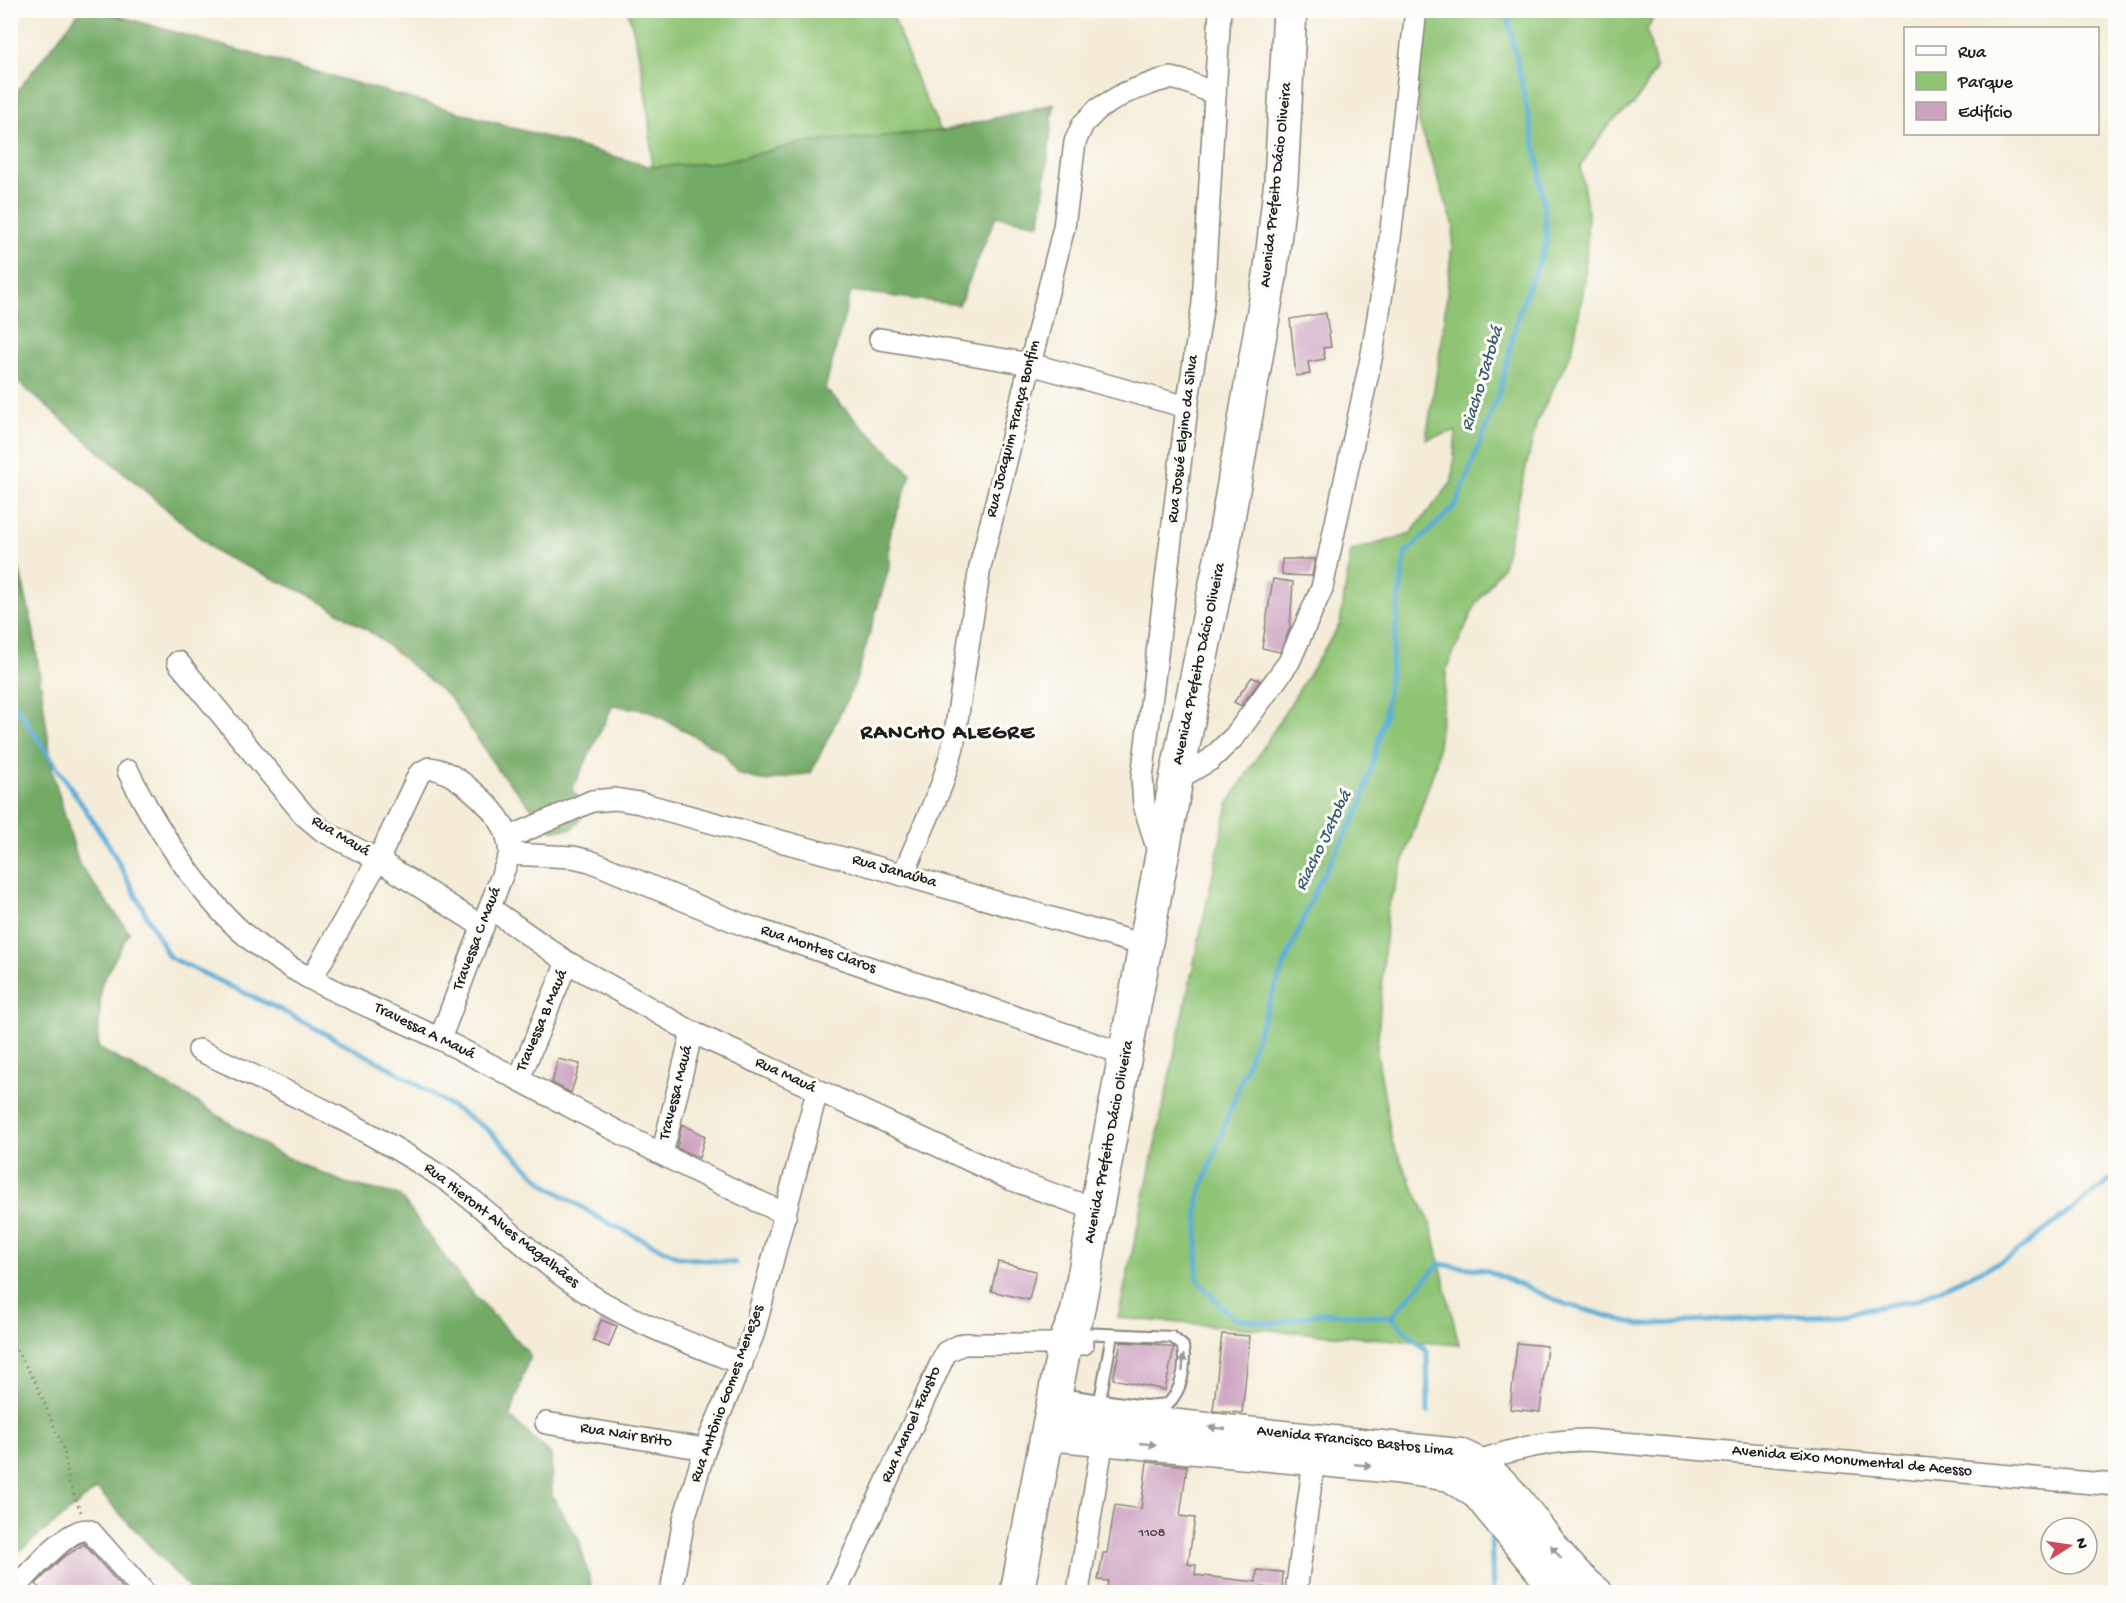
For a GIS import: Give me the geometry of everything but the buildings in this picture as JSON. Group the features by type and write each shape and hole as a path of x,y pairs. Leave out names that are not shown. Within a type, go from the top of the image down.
{"main road":[{"name":"Avenida Prefeito Dácio Oliveira","path":"1034,1593 1077,1419 1097,1210 1176,780 1221,559 1270,276 1281,181 1290,10"},
{"name":"Avenida Prefeito Dácio Oliveira","path":"1017,1593 1077,1419"}],"street":[{"name":"Rua Josué Elgino da Silva","path":"1162,865 1144,805 1142,778 1187,407 1203,303 1220,10"},
{"path":"1176,780 1210,760 1234,736 1289,662 1322,588 1374,343 1392,221 1416,10"},
{"name":"Rua Joaquim França Bonfim","path":"903,874 942,784 953,747 980,567 1064,227 1075,142 1083,124 1098,109 1125,93 1158,81 1171,78 1215,94"},
{"path":"880,339 1029,364 1187,407"},
{"name":"Rua Mauá","path":"178,662 305,816 323,831 487,917 692,1032 1010,1179 1097,1210"},
{"path":"312,978 378,860 414,782 422,770 429,768 444,771 490,807 509,846"},
{"name":"Travessa A Mauá","path":"129,771 179,858 227,917 265,951 312,978 440,1039 721,1185 786,1214"},
{"name":"Rua Janaúba","path":"509,846 592,801 615,799 640,803 903,874 1147,946"},
{"name":"Travessa C Mauá","path":"440,1039 487,917 509,846"},
{"name":"Rua Montes Claros","path":"509,846 590,861 741,924 1127,1055"},
{"name":"Travessa B Mauá","path":"519,1079 567,962"},
{"name":"Travessa Mauá","path":"662,1154 692,1032"},
{"name":"Rua Hieront Alves Magalhães","path":"199,1050 348,1121 399,1150 443,1178 564,1277 617,1310 678,1339 742,1364"},
{"name":"Rua Antônio Gomes Menezes","path":"671,1593 684,1519 705,1449 742,1364 786,1214 817,1091"},
{"name":"Rua Manoel Fausto","path":"836,1593 946,1352 963,1344 1084,1334"},
{"path":"1077,1419 1078,1593"},
{"name":"Avenida Francisco Bastos Lima","path":"1077,1419 1450,1476 1477,1494 1558,1593"},
{"name":"Rua Nair Brito","path":"546,1423 705,1449"},
{"name":"Avenida Eixo Monumental de Acesso","path":"1479,1461 1535,1446 1588,1440 2115,1485"},
{"name":"Avenida Francisco Bastos Lima","path":"1297,1452 1446,1451 1479,1461 1514,1496 1558,1556 1597,1593"},
{"path":"1296,1593 1297,1452"},
{"path":"17,1586 76,1531 85,1529 90,1531 144,1593"}],"lane":[{"path":"1077,1419 1168,1404 1179,1392 1185,1360 1183,1346 1172,1337 1084,1334"},
{"path":"1450,1476 1479,1461"}],"path":[{"path":"10,1340 35,1381 64,1450 69,1483 90,1531"}],"green space":[{"path":"97,10 652,167 720,162 803,143 941,131 1054,104 1040,224 996,216 959,305 851,291 825,389 911,474 889,535 889,568 855,683 811,773 765,781 737,774 724,753 650,711 613,705 572,790 588,808 573,829 551,830 498,770 450,698 375,635 316,598 219,554 11,376 10,100 80,11"},
{"path":"628,11 891,11 920,88 941,131 803,143 720,162 652,167 645,88"},
{"path":"1415,11 1656,11 1647,30 1656,69 1635,103 1609,124 1580,166 1588,213 1585,282 1572,351 1537,421 1503,566 1476,604 1447,667 1436,764 1387,910 1377,1052 1392,1142 1431,1225 1459,1345 1118,1318 1228,804 1340,624 1351,551 1410,534 1452,482 1456,431 1426,439 1442,339 1454,226 1419,123"},
{"path":"11,534 33,627 53,774 79,864 129,932 101,985 98,1048 192,1099 275,1152 345,1183 399,1195 468,1288 530,1355 510,1417 551,1454 552,1496 579,1540 593,1592 193,1592 97,1489 11,1558"}],"waterway":[{"name":"Riacho Jatobá","path":"1428,1412 1427,1351 1391,1317 1322,1313 1271,1324 1231,1317 1197,1279 1198,1199 1270,1000 1317,886 1361,806 1385,714 1405,554 1456,505 1499,393 1519,312 1547,241 1539,165 1506,10"},
{"path":"10,697 109,845 169,957 281,1010 394,1070 487,1129 546,1185 604,1221 679,1257 735,1263"},
{"path":"1391,1317 1439,1264 1486,1270 1565,1304 1640,1325 1844,1313 1916,1300 2010,1257 2116,1176"},
{"name":"Riacho Jatobá","path":"1488,1528 1491,1534 1493,1592"}],"district":[{"name":"RANCHO ALEGRE","path":"948,734"}]}
